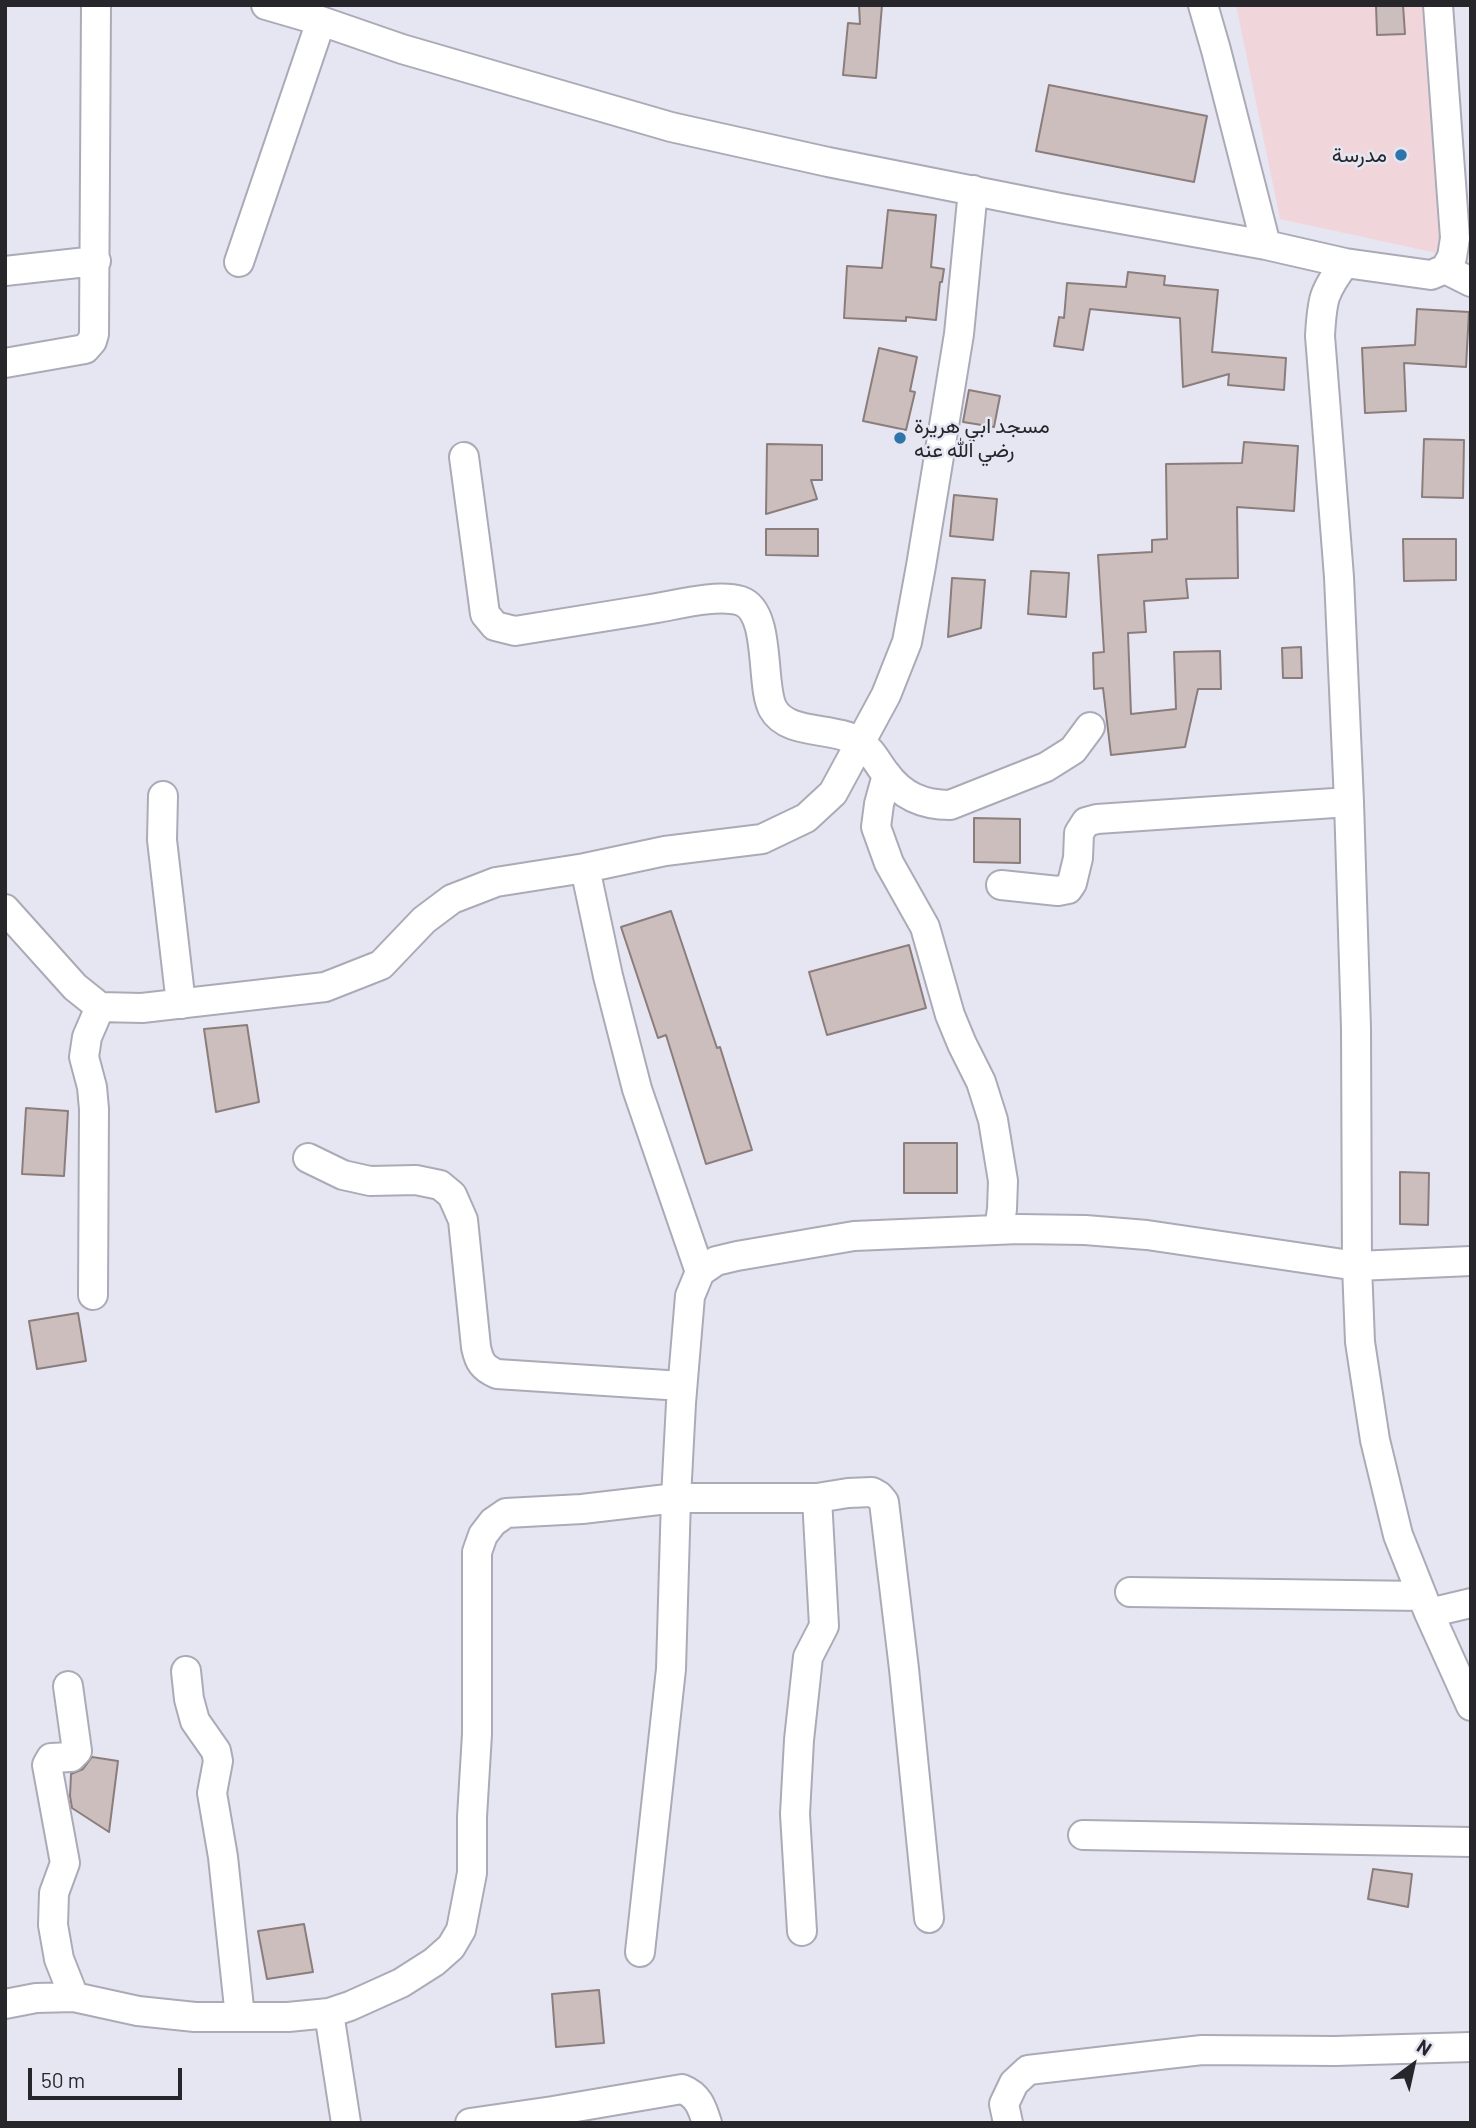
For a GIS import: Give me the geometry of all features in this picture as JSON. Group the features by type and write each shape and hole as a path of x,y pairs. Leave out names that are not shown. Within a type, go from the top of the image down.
{"street":[{"path":"5,363 71,353 85,349 93,338 96,326 96,5"},
{"path":"266,5 402,49 671,127 828,162 1266,245 1345,264 1431,275 1445,269 1452,257 1459,125 1438,5"},
{"path":"1203,5 1266,245"},
{"path":"239,261 321,21"},
{"path":"5,909 75,987 100,1007 142,1008 325,986 381,965 424,920 452,899 496,882 585,868 665,850 762,839 806,818 833,793 886,695 907,642 959,334 973,190"},
{"path":"5,271 96,261"},
{"path":"1345,264 1329,284 1322,306 1320,336 1339,577 1349,802 1356,1028 1360,1342 1375,1440 1398,1535 1425,1604 1471,1706"},
{"path":"1445,269 1471,282"},
{"path":"464,457 485,614 495,626 515,631 710,600 744,602 754,611 763,641 771,706 778,718 788,724 837,733 861,743 901,790 915,800 934,805 950,805 1046,767 1073,750 1090,727"},
{"path":"887,775 876,827 889,863 925,927 950,1015 981,1082 993,1120 1003,1181 999,1229"},
{"path":"163,796 162,839 181,1003"},
{"path":"1001,885 1058,891 1068,889 1078,858 1079,833 1086,822 1097,819 1349,802"},
{"path":"585,868 608,976 637,1089 700,1272"},
{"path":"93,1296 94,1109 92,1087 84,1057 87,1037 100,1007"},
{"path":"308,1158 343,1175 370,1181 416,1180 440,1185 452,1195 463,1220 475,1347 484,1369 497,1374 682,1386"},
{"path":"640,1952 671,1669 682,1386 690,1296 700,1272 716,1261 854,1236 999,1229 1084,1230 1147,1235 1357,1266 1471,1261"},
{"path":"5,2004 36,1998 74,1997 138,2011 195,2017 288,2017 329,2013 401,1983 434,1962 451,1947 461,1930 472,1873 477,1734 477,1552 483,1535 493,1522 506,1513 582,1509 676,1498 817,1498 872,1492 879,1496 884,1502 904,1670 929,1918"},
{"path":"802,1931 795,1814 799,1740 808,1657 824,1626 817,1498"},
{"path":"1130,1592 1425,1604 1471,1603"},
{"path":"186,1671 195,1721 216,1751 218,1761 212,1793 223,1857 240,2017"},
{"path":"68,1686 76,1751 71,1757 51,1758 47,1765 65,1863 54,1893 53,1925 59,1959 74,1997"},
{"path":"1083,1835 1471,1842"},
{"path":"329,2013 346,2123"},
{"path":"1008,2123 1004,2104 1014,2083 1028,2070 1202,2050 1335,2051 1471,2047"},
{"path":"470,2123 552,2112 682,2089 690,2092 700,2102 707,2123"}],"shaded area":[{"path":"1236,5 1435,5 1441,254 1280,219"}],"building":[{"path":"859,5 882,5 876,78 843,75 848,23 860,24"},
{"path":"1376,5 1403,5 1405,34 1377,35"},
{"path":"1049,85 1207,116 1194,182 1036,151"},
{"path":"888,210 936,215 931,267 944,269 936,320 906,317 906,321 844,318 847,266 882,268"},
{"path":"1128,272 1165,276 1164,285 1218,290 1212,352 1286,358 1284,390 1228,385 1229,374 1183,387 1180,318 1090,309 1083,350 1054,346 1059,317 1064,318 1067,283 1126,287"},
{"path":"1417,309 1469,312 1466,367 1404,363 1406,411 1365,413 1362,348 1415,345"},
{"path":"879,348 917,357 910,391 915,392 906,430 863,421"},
{"path":"969,390 1000,396 994,427 963,422"},
{"path":"1424,439 1464,440 1463,498 1422,497"},
{"path":"1244,442 1298,446 1294,511 1237,507 1238,578 1186,579 1188,598 1144,601 1146,632 1128,633 1131,714 1176,709 1174,652 1220,651 1221,689 1198,689 1185,747 1111,755 1103,688 1094,689 1093,653 1104,652 1098,555 1152,552 1152,540 1167,539 1166,464 1242,463"},
{"path":"767,444 822,445 822,480 811,480 817,499 766,514"},
{"path":"954,495 997,499 993,540 950,536"},
{"path":"766,529 818,529 818,556 766,555"},
{"path":"1403,539 1456,539 1456,580 1404,581"},
{"path":"1031,571 1069,573 1066,617 1028,614"},
{"path":"952,578 985,580 981,628 948,637"},
{"path":"1301,647 1302,678 1283,678 1282,648"},
{"path":"974,818 1020,819 1020,863 974,862"},
{"path":"671,911 717,1048 720,1047 752,1150 706,1164 666,1035 658,1038 621,927"},
{"path":"909,945 926,1008 827,1035 809,972"},
{"path":"247,1025 259,1102 216,1112 204,1029"},
{"path":"26,1108 68,1111 64,1176 22,1174"},
{"path":"904,1143 957,1143 957,1193 904,1193"},
{"path":"1400,1172 1429,1173 1428,1225 1400,1224"},
{"path":"78,1313 86,1361 37,1369 29,1321"},
{"path":"92,1757 118,1761 109,1832 72,1808 71,1774 83,1769"},
{"path":"1373,1869 1412,1874 1408,1907 1368,1899"},
{"path":"304,1924 313,1972 267,1979 258,1931"},
{"path":"599,1990 604,2043 556,2047 552,1994"}],"place":[{"name":"مدرسة","path":"1401,155"},
{"name":"مسجد ابي هريرة رضي الله عنه","path":"900,438"}]}
